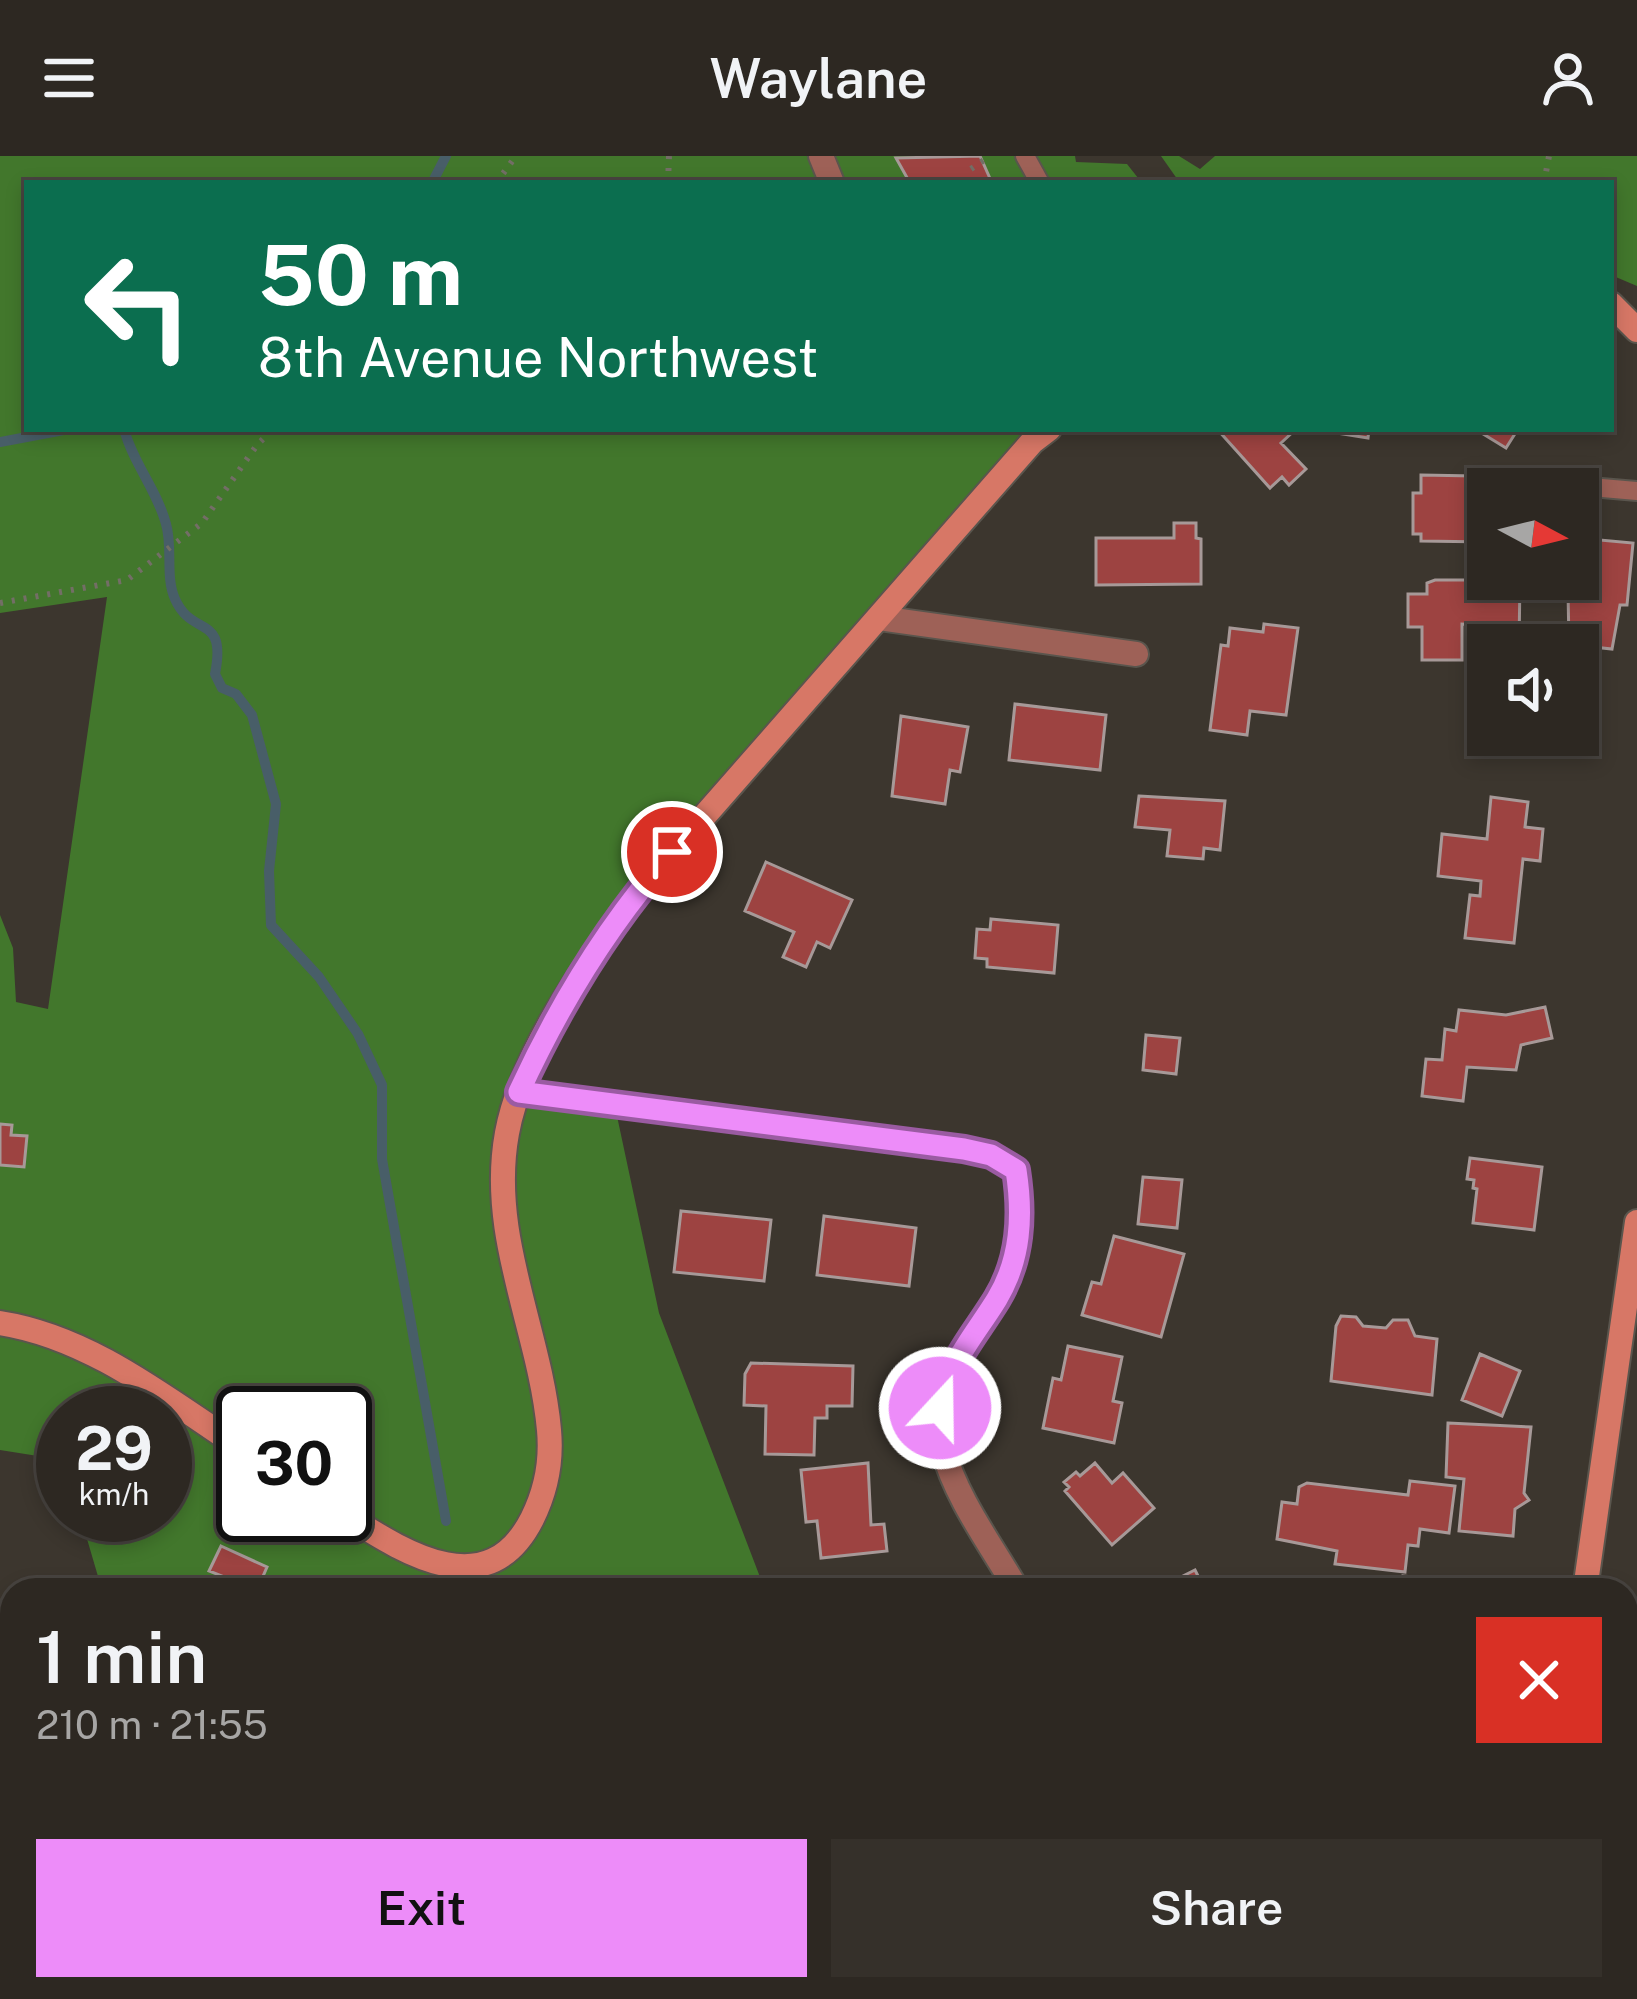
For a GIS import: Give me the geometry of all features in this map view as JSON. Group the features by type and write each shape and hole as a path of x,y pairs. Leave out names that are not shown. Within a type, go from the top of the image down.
{"street":[{"path":"1614,307 1637,330"},
{"path":"372,1530 427,1561 474,1566 513,1547 548,1480 549,1431 504,1215 506,1147 519,1092 563,1004 643,886 1035,433"},
{"path":"879,618 1136,654"},
{"path":"519,1092 964,1149 991,1155 1016,1170 1021,1201 1015,1256 998,1296 949,1375 940,1427 956,1482 1010,1578"},
{"path":"1587,1578 1637,1222"},
{"path":"0,1323 30,1328 113,1363 216,1431"}],"lane":[{"path":"1599,488 1637,491"}],"path":[{"path":"498,180 517,156"},
{"path":"971,170 990,156"},
{"path":"0,603 127,580 202,523 271,432"}],"green space":[{"path":"0,156 1075,156 1076,162 1127,164 1140,180 24,180 24,432 1046,432 642,886 520,1091 614,1102 659,1313 760,1578 98,1578 88,1542 192,1542 192,1386 36,1386 36,1456 0,1450 0,915 13,948 16,1002 48,1009 107,597 0,613"},
{"path":"1161,156 1179,156 1200,169 1215,156 1637,156 1637,286 1614,276 1614,180 1178,180"}],"building":[{"path":"980,156 991,180 908,180 896,158"},
{"path":"1220,432 1293,432 1281,443 1306,469 1289,485 1282,477 1270,488"},
{"path":"1331,432 1369,432 1368,438"},
{"path":"1480,432 1516,432 1506,448"},
{"path":"1421,475 1467,476 1467,542 1421,541 1421,534 1413,534 1413,493 1421,493"},
{"path":"1174,523 1196,523 1196,538 1201,539 1201,584 1096,585 1096,538 1174,538"},
{"path":"1599,540 1633,543 1627,605 1620,605 1612,649 1599,648 1599,624 1569,624 1568,600 1599,600"},
{"path":"1467,580 1467,600 1520,600 1519,624 1462,624 1462,660 1422,660 1422,627 1408,627 1408,594 1427,594 1427,583"},
{"path":"1264,624 1298,628 1286,715 1250,711 1247,735 1210,730 1221,645 1228,646 1230,628 1263,632"},
{"path":"1015,704 1106,715 1100,770 1009,760"},
{"path":"901,716 968,727 960,772 950,770 945,804 892,796"},
{"path":"1139,796 1225,801 1220,850 1204,848 1203,859 1167,856 1170,830 1135,827"},
{"path":"1491,797 1528,802 1525,827 1543,829 1540,861 1523,859 1514,943 1465,938 1470,895 1480,896 1481,881 1438,876 1442,834 1487,839"},
{"path":"766,862 852,900 830,948 817,942 806,967 783,957 794,932 745,911"},
{"path":"991,919 1058,925 1054,973 987,967 987,959 975,958 977,929 990,930"},
{"path":"1545,1007 1552,1038 1521,1045 1516,1070 1467,1067 1463,1101 1422,1096 1426,1059 1442,1060 1445,1029 1456,1031 1459,1010 1506,1015"},
{"path":"1146,1035 1180,1038 1176,1074 1143,1070"},
{"path":"0,1124 12,1125 11,1135 27,1136 24,1167 0,1165"},
{"path":"1470,1158 1542,1167 1534,1230 1473,1223 1477,1189 1474,1180 1467,1179"},
{"path":"1143,1177 1182,1180 1177,1228 1138,1224"},
{"path":"681,1211 771,1220 764,1281 674,1272"},
{"path":"824,1216 916,1228 909,1286 817,1275"},
{"path":"1114,1236 1184,1254 1161,1337 1082,1315 1092,1282 1101,1284"},
{"path":"1341,1316 1356,1317 1363,1326 1386,1328 1393,1320 1408,1320 1415,1336 1437,1339 1432,1395 1331,1381"},
{"path":"1068,1346 1122,1357 1113,1401 1122,1403 1114,1443 1043,1428 1053,1378 1061,1380"},
{"path":"1480,1354 1520,1371 1502,1416 1462,1400"},
{"path":"751,1363 853,1366 852,1406 827,1406 827,1418 815,1418 814,1455 765,1454 766,1406 744,1405 745,1374"},
{"path":"1448,1423 1531,1427 1524,1493 1529,1500 1515,1509 1513,1536 1459,1531 1464,1479 1446,1477"},
{"path":"868,1463 871,1525 884,1524 887,1551 821,1558 817,1521 806,1522 801,1470"},
{"path":"1095,1463 1112,1483 1123,1473 1154,1508 1112,1545 1065,1491 1069,1487 1064,1482"},
{"path":"1410,1481 1455,1486 1449,1533 1420,1529 1418,1546 1408,1545 1405,1572 1335,1564 1337,1551 1277,1539 1282,1502 1297,1504 1299,1487 1307,1483 1408,1495"},
{"path":"221,1546 267,1567 262,1578 227,1578 209,1571"}],"waterway":[{"path":"434,180 446,156"},
{"path":"0,442 53,432"},
{"path":"125,432 166,524 175,599 190,619 212,634 215,674 222,688 236,694 252,715 276,804 269,871 271,925 319,977 358,1034 382,1085 382,1159 446,1521"}],"route":[{"path":"672,852 588,964 519,1092 964,1149 991,1155 1016,1170 1021,1201 1015,1256 998,1296 955,1362 940,1408"}]}
